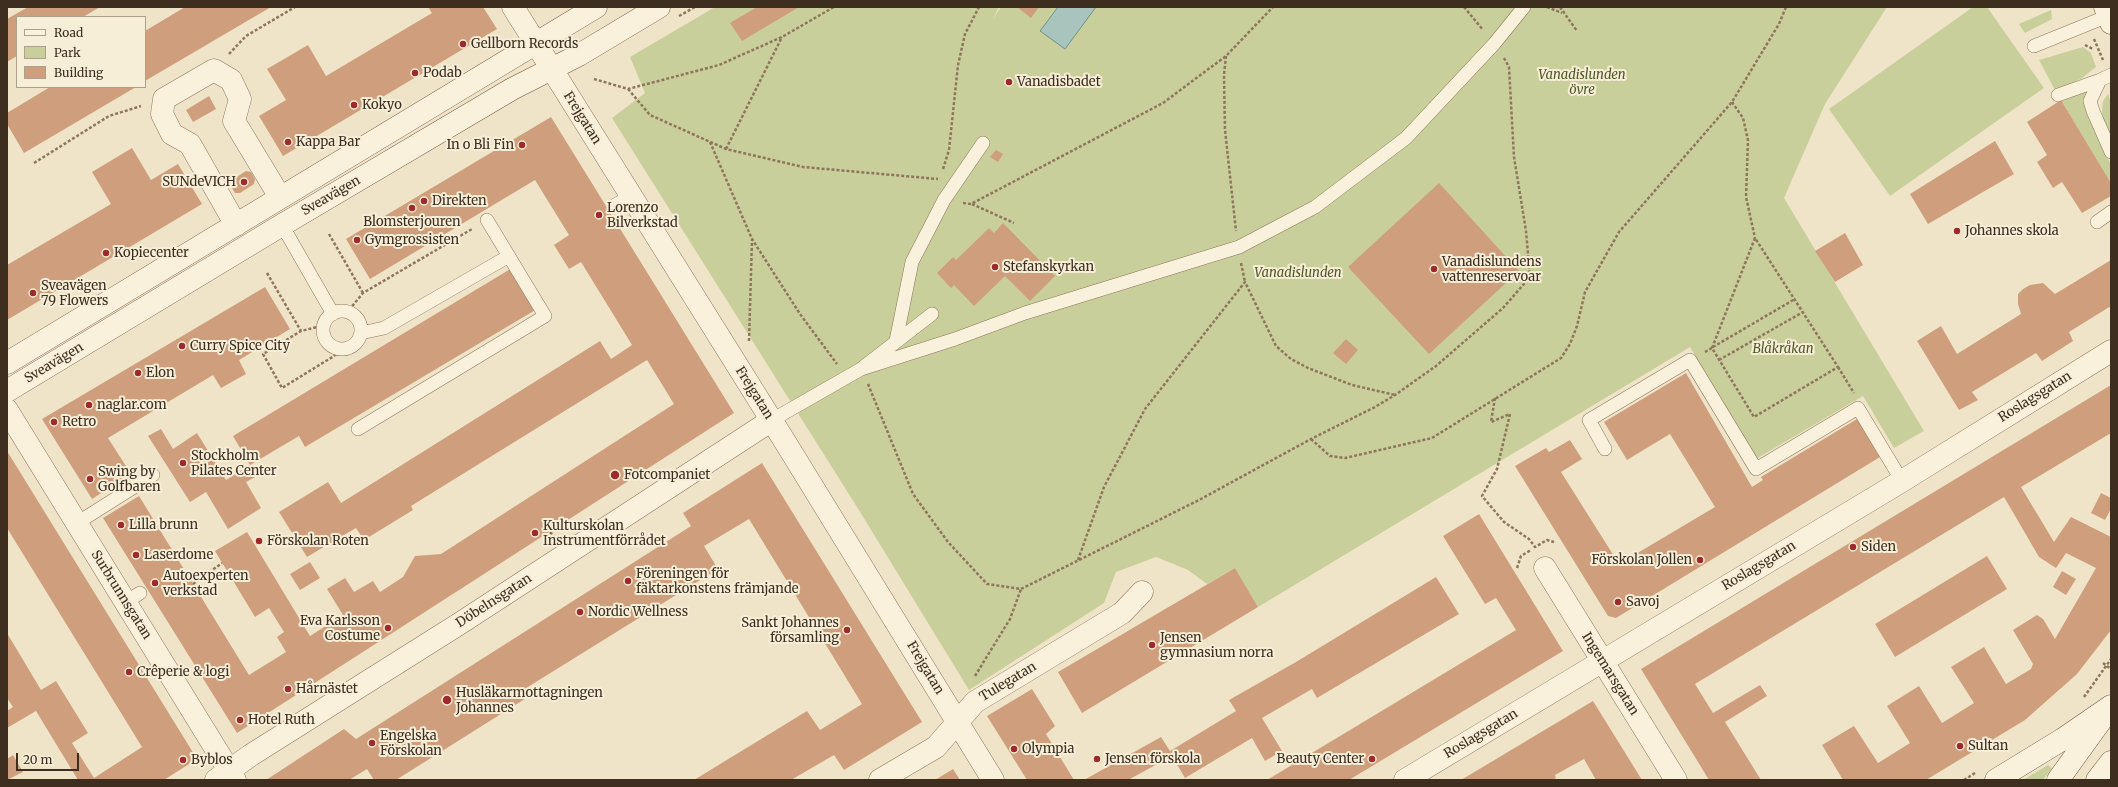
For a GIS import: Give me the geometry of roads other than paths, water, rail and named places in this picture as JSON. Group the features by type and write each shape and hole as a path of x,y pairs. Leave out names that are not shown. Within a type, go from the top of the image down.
{"street":[{"name":"Frejgatan","path":"514,7 552,69 623,200 772,420 993,780"},
{"name":"Sveavägen","path":"7,363 596,7"},
{"name":"Sveavägen","path":"7,391 282,225 512,89 552,69 659,7"},
{"path":"236,225 190,144 172,134 162,114 164,99 214,70 231,80 240,99 234,121 280,197"},
{"name":"Roslagsgatan","path":"1405,780 1902,481 2111,351"},
{"name":"Surbrunnsgatan","path":"7,410 77,523 133,597 227,777"},
{"name":"Döbelnsgatan","path":"227,777 772,420"},
{"name":"Ingemarsgatan","path":"1545,568 1676,780"},
{"name":"Tulegatan","path":"880,780 936,747 975,702 1122,613 1142,592"},
{"path":"1996,780 2063,739 2111,706"},
{"path":"2058,780 2111,706"},
{"path":"2097,780 2111,762"}],"lane":[{"path":"861,369 955,339 1025,313 1238,247 1315,207 1406,138 1494,44 1524,7"},
{"path":"2034,46 2108,15"},
{"path":"2058,95 2107,77"},
{"path":"2107,77 2090,101 2111,152"},
{"path":"896,341 912,262 944,200 983,144"},
{"path":"2097,222 2111,212"},
{"path":"358,429 545,316 487,220"},
{"path":"282,225 333,314"},
{"path":"361,334 384,328 509,256"},
{"path":"347,312 357,318 361,328 361,334 355,344 345,349 339,349 328,343 324,332 324,326 333,314 347,312"},
{"path":"772,420 861,369 932,314"},
{"path":"1605,449 1589,420 1690,360 1756,469 1858,408 1902,481"},
{"path":"77,523 153,475"}],"water":[{"path":"1058,7 1096,7 1065,49 1040,31"}],"place":[{"name":"Gellborn Records","path":"463,44"},
{"name":"Podab","path":"415,73"},
{"name":"Vanadisbadet","path":"1009,82"},
{"name":"Kokyo","path":"354,105"},
{"name":"Kappa Bar","path":"288,142"},
{"name":"In o Bli Fin","path":"522,145"},
{"name":"SUNdeVICH","path":"244,182"},
{"name":"Direkten","path":"424,201"},
{"name":"Blomsterjouren","path":"412,208"},
{"name":"Lorenzo Bilverkstad","path":"599,215"},
{"name":"Johannes skola","path":"1957,231"},
{"name":"Gymgrossisten","path":"357,240"},
{"name":"Kopiecenter","path":"106,253"},
{"name":"Stefanskyrkan","path":"995,267"},
{"name":"Vanadislundens vattenreservoar","path":"1434,269"},
{"name":"Sveavägen 79 Flowers","path":"33,293"},
{"name":"Curry Spice City","path":"182,346"},
{"name":"Elon","path":"138,373"},
{"name":"naglar.com","path":"89,405"},
{"name":"Retro","path":"54,422"},
{"name":"Stockholm Pilates Center","path":"183,463"},
{"name":"Fotcompaniet","path":"615,475"},
{"name":"Swing by Golfbaren","path":"90,479"},
{"name":"Lilla brunn","path":"121,525"},
{"name":"Kulturskolan Instrumentförrådet","path":"535,533"},
{"name":"Förskolan Roten","path":"259,541"},
{"name":"Siden","path":"1853,547"},
{"name":"Laserdome","path":"136,555"},
{"name":"Förskolan Jollen","path":"1700,560"},
{"name":"Föreningen för fäktarkonstens främjande","path":"628,581"},
{"name":"Autoexperten verkstad","path":"155,583"},
{"name":"Savoj","path":"1618,602"},
{"name":"Nordic Wellness","path":"580,612"},
{"name":"Eva Karlsson Costume","path":"388,628"},
{"name":"Sankt Johannes församling","path":"847,630"},
{"name":"Jensen gymnasium norra","path":"1152,645"},
{"name":"Crêperie & logi","path":"129,672"},
{"name":"Hårnästet","path":"288,689"},
{"name":"Husläkarmottagningen Johannes","path":"447,700"},
{"name":"Hotel Ruth","path":"240,720"},
{"name":"Engelska Förskolan","path":"372,743"},
{"name":"Sultan","path":"1960,746"},
{"name":"Olympia","path":"1014,749"},
{"name":"Jensen förskola","path":"1097,759"},
{"name":"Beauty Center","path":"1372,759"},
{"name":"Byblos","path":"183,760"}],"park label":[{"name":"Vanadislunden övre","path":"1582,82"},
{"name":"Vanadislunden","path":"1298,273"},
{"name":"Blåkråkan","path":"1783,349"}]}
